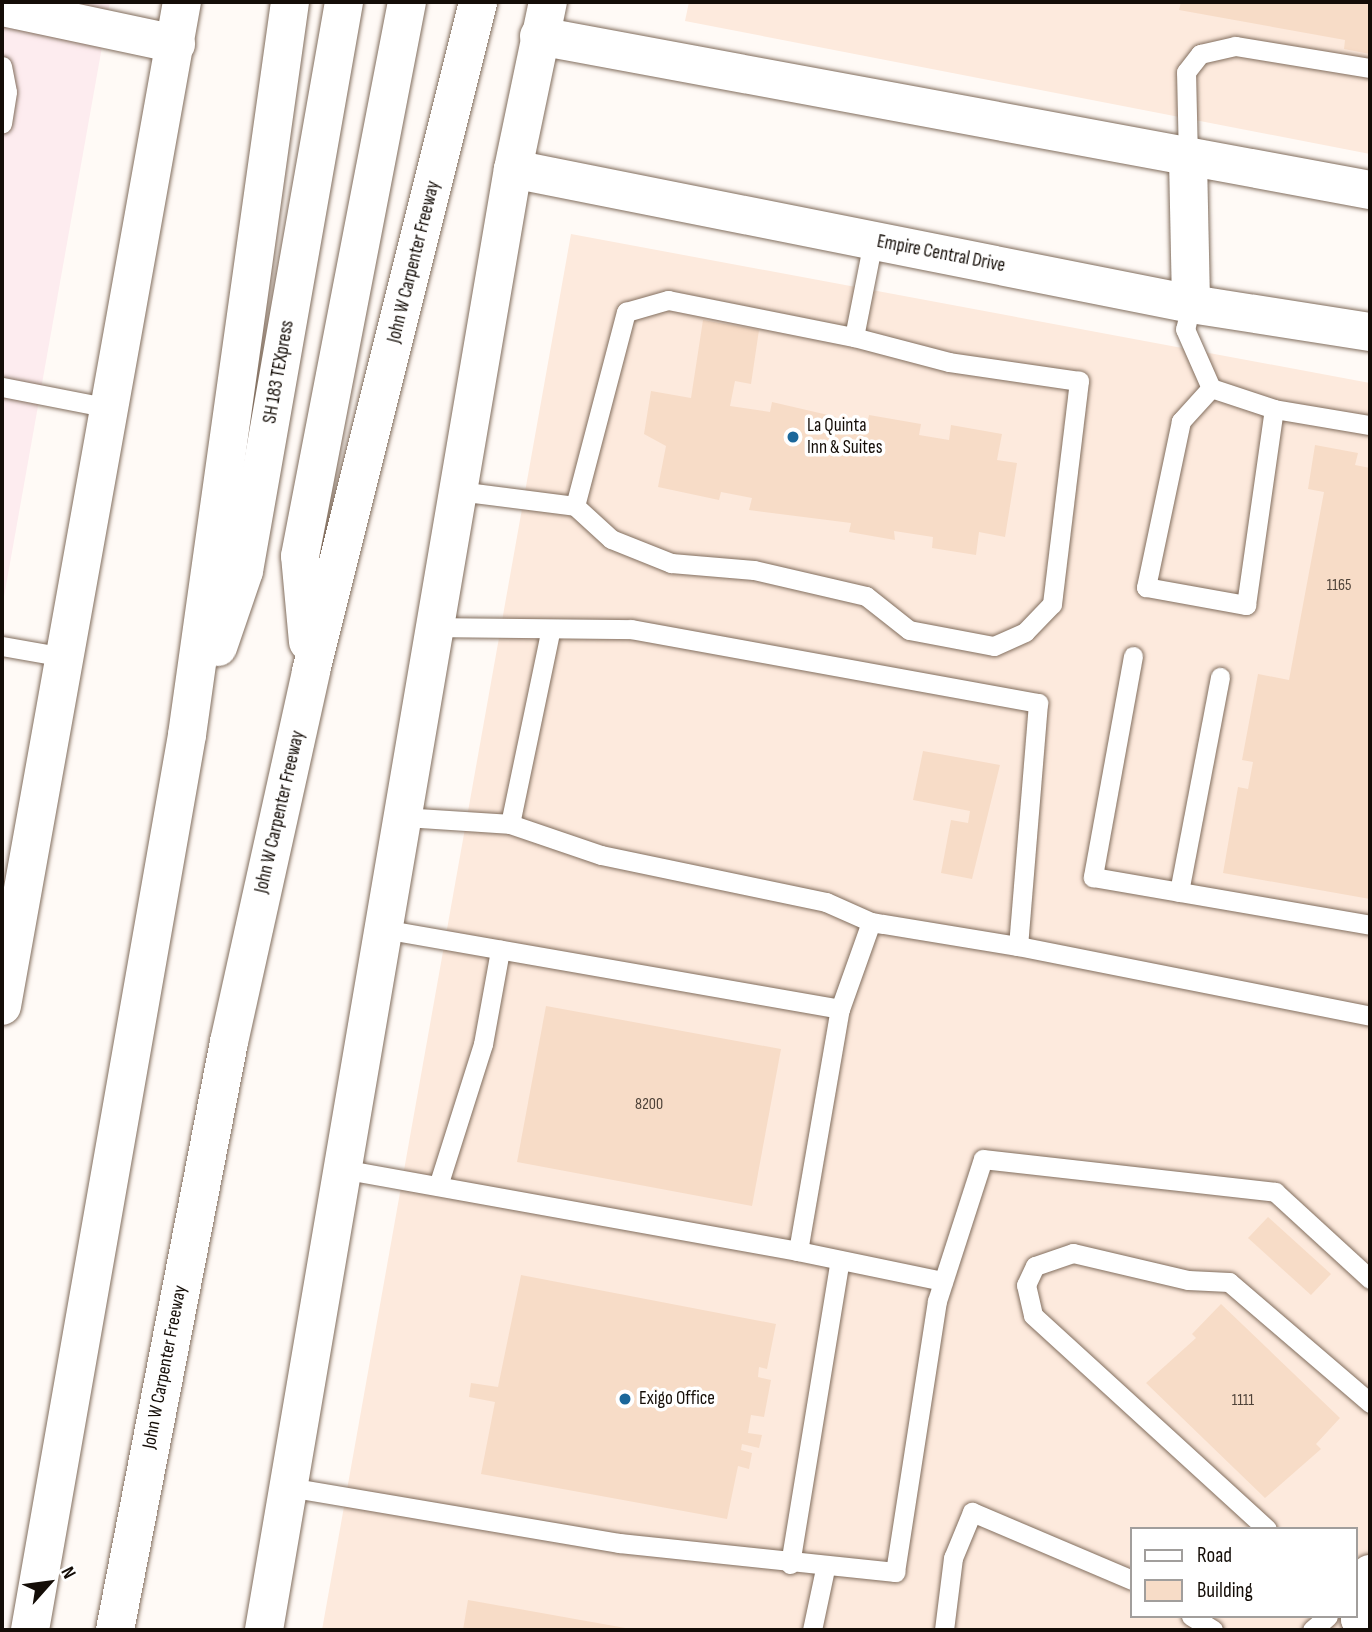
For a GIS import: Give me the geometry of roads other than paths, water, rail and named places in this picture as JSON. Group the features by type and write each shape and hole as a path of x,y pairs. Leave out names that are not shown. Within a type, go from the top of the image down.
{"main road":[{"path":"2,1006 8,939 64,657 182,2"},
{"path":"30,1630 187,735 290,2"},
{"name":"SH 183 TEXpress","path":"187,735 244,571 344,2"},
{"path":"311,671 300,556 407,2"},
{"name":"John W Carpenter Freeway","path":"115,1630 229,1042 311,671 478,2"},
{"path":"2,7 176,44"},
{"path":"264,1630 513,169 543,19 1188,159 1370,190"},
{"path":"1188,159 1191,304"},
{"name":"Empire Central Drive","path":"513,169 1191,304 1370,332"},
{"path":"1360,1585 1360,1619 1370,1629"}],"lane":[{"path":"1188,159 1186,72 1200,54 1235,46 1370,68"},
{"path":"2,66 7,92 2,121"},
{"path":"854,337 873,241"},
{"path":"458,491 575,506 611,539 671,563 754,570 866,596 909,630 994,646 1025,632 1052,604 1079,381 949,362 854,337 668,300 626,313 575,506"},
{"path":"1191,304 1185,329 1211,388 1274,409 1370,425"},
{"path":"2,387 110,408"},
{"path":"1211,388 1181,421 1146,587 1246,605 1274,409"},
{"path":"435,627 550,632 631,629 1038,703 1018,946"},
{"path":"510,824 550,632"},
{"path":"2,646 64,657"},
{"path":"1133,656 1093,877 1370,925"},
{"path":"1179,892 1220,677"},
{"path":"402,817 510,824 601,855 826,902 871,922 1018,946 1370,1016"},
{"path":"798,1251 840,1009 871,922"},
{"path":"383,929 840,1009"},
{"path":"438,1186 483,1044 500,950"},
{"path":"288,1487 825,1569 895,1573 943,1281 983,1159 1275,1192 1370,1279"},
{"path":"342,1169 798,1251 943,1281"},
{"path":"1265,1527 1033,1315 1026,1285 1035,1266 1073,1253 1188,1280 1229,1282 1370,1403"},
{"path":"790,1564 840,1260"},
{"path":"944,1630 953,1558 972,1512 1130,1579"},
{"path":"811,1630 825,1569"},
{"path":"1194,1618 1213,1630"},
{"path":"1312,1630 1326,1618"}],"place":[{"name":"La Quinta Inn & Suites","path":"793,437"},
{"name":"Exigo Office","path":"625,1399"}]}
